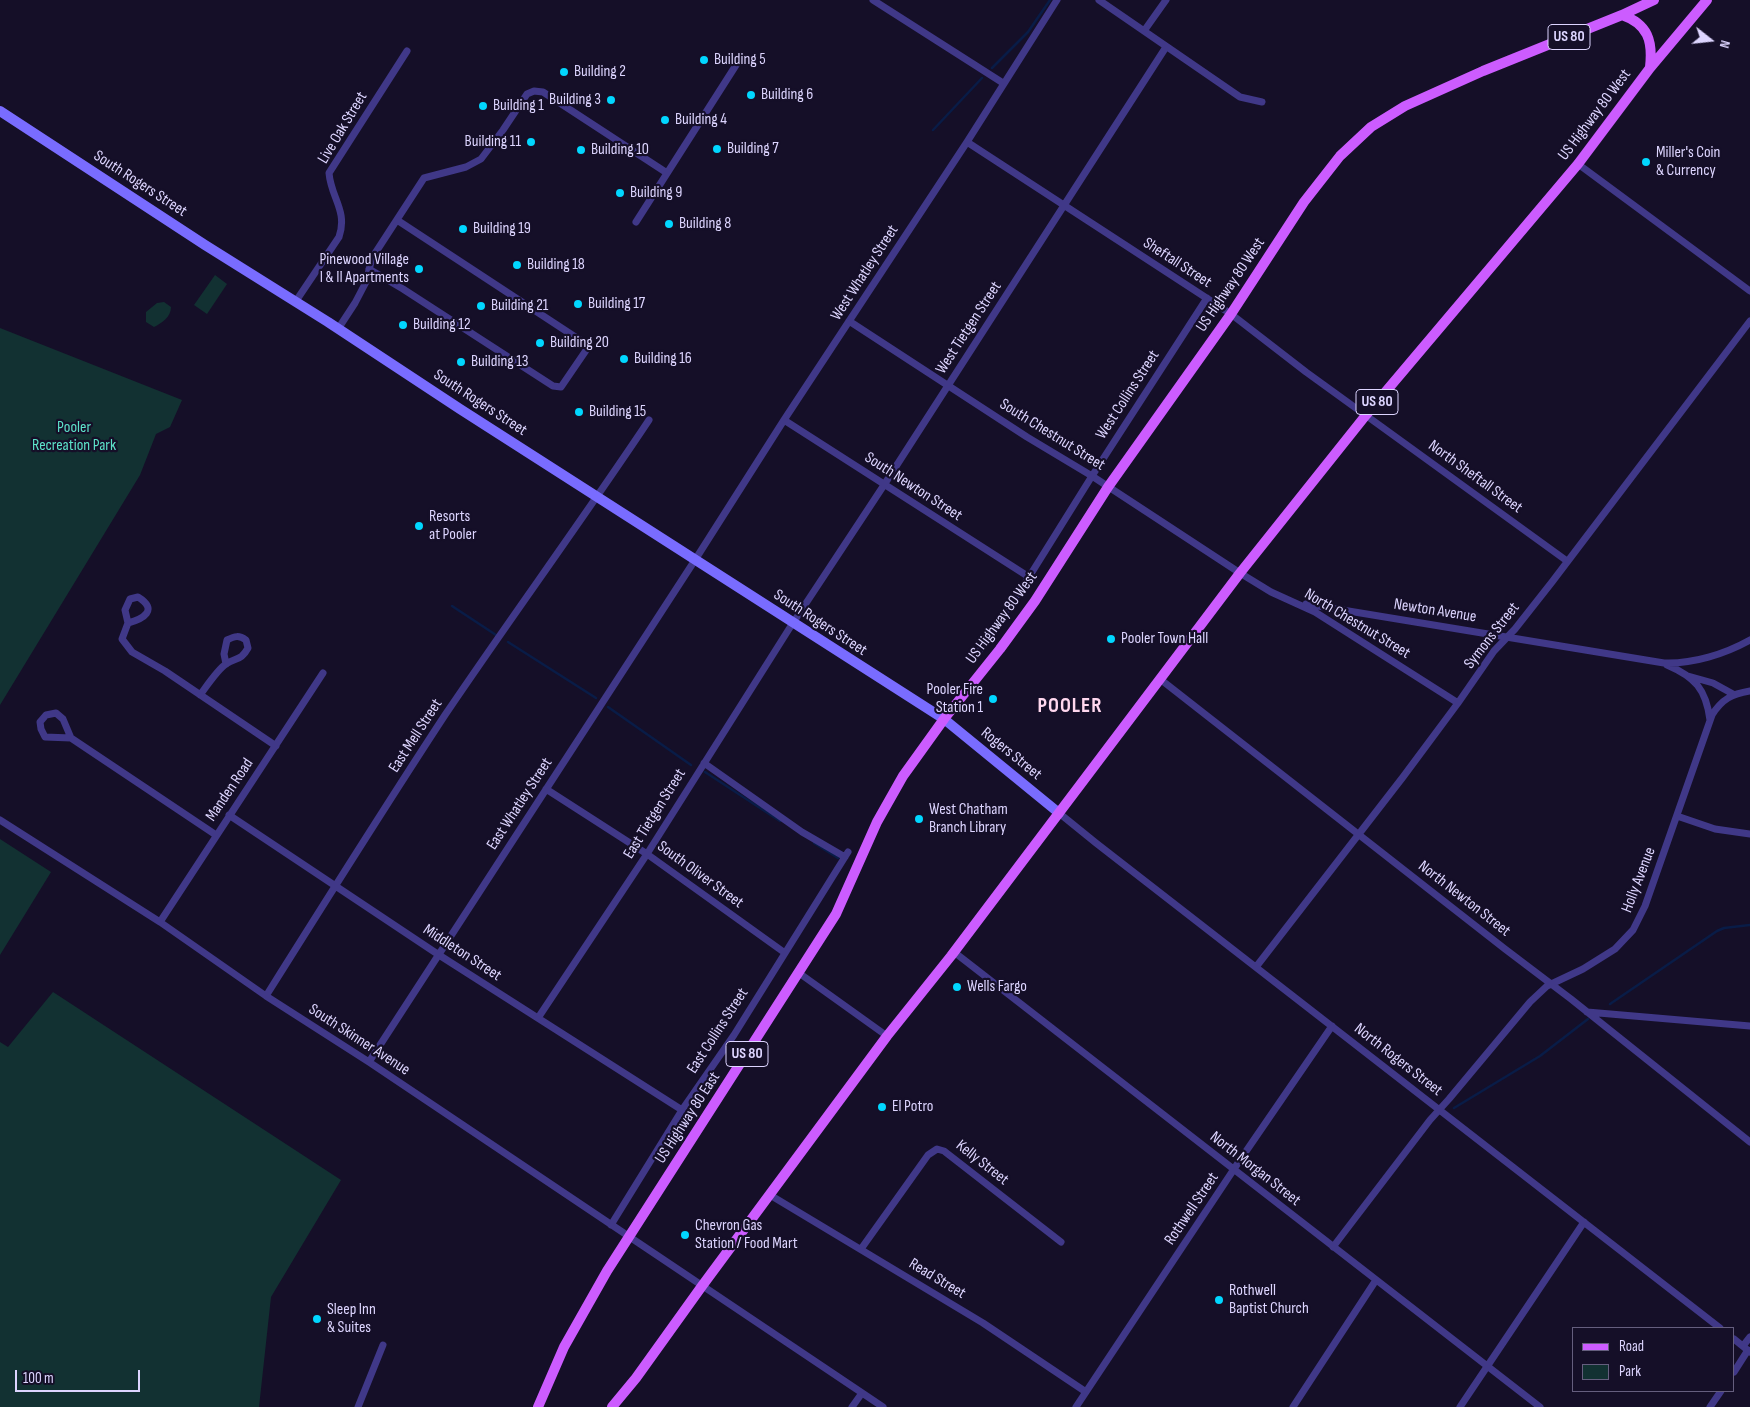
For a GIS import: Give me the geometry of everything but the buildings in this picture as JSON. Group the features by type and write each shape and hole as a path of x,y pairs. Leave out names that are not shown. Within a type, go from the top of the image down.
{"main road":[{"name":"US Highway 80 West","path":"944,719 1000,649 1035,600 1108,487 1231,314 1304,202 1340,156 1371,127 1405,106 1654,0"},
{"name":"US Highway 80 West","path":"1059,813 1240,573 1366,415 1578,164 1650,68 1707,0"},
{"path":"1622,15 1631,18 1649,37 1650,68"},
{"name":"US Highway 80 East","path":"540,1407 564,1347 607,1272 836,914 877,822 903,776 944,719"},
{"name":"US 80","path":"612,1407 636,1378 887,1036 954,952 1059,813"}],"street":[{"path":"872,0 1003,83"},
{"name":"West Whatley Street","path":"695,560 784,420 967,142 1057,0"},
{"path":"1099,0 1240,97 1262,102"},
{"path":"1144,31 1166,0"},
{"name":"West Tietgen Street","path":"793,623 949,385 1166,47"},
{"name":"Live Oak Street","path":"296,301 340,236 343,226 342,214 330,184 329,173 406,51"},
{"path":"636,222 738,62"},
{"path":"338,329 355,304 366,282 372,258 424,178 466,167 481,159 527,94 543,92 667,173"},
{"name":"South Rogers Street","path":"0,111 197,240 296,301 944,719"},
{"name":"Sheftall Street","path":"967,142 1231,314 1306,372 1366,415"},
{"path":"1578,164 1750,291"},
{"path":"369,269 552,386 561,387 589,346 397,220"},
{"name":"West Collins Street","path":"975,657 1029,578 1092,476 1207,298"},
{"name":"South Chestnut Street","path":"850,321 1240,573"},
{"name":"Symons Street","path":"1256,967 1458,703 1494,651 1520,622 1750,321"},
{"name":"North Sheftall Street","path":"1366,415 1567,561"},
{"name":"East Mell Street","path":"266,996 334,886 450,709 650,420"},
{"name":"South Newton Street","path":"784,420 1029,578"},
{"name":"East Whatley Street","path":"369,1062 695,560"},
{"name":"North Chestnut Street","path":"1240,573 1271,592 1315,612 1458,703"},
{"name":"Newton Avenue","path":"1291,600 1310,605 1664,664 1682,663 1707,657 1750,640"},
{"path":"128,623 122,640 132,652 165,671 276,746"},
{"name":"East Tietgen Street","path":"538,1018 647,854 793,623"},
{"path":"200,695 226,664"},
{"name":"Newton Avenue","path":"1664,664 1734,694"},
{"name":"Manden Road","path":"160,922 322,673"},
{"name":"Newton Avenue","path":"1687,675 1703,692 1708,704 1710,720"},
{"name":"North Newton Street","path":"1160,679 1587,1012 1750,1142"},
{"path":"1734,694 1750,691"},
{"name":"Holly Avenue","path":"1333,1247 1439,1109 1530,1002 1550,984 1599,960 1615,949 1630,934 1642,913 1710,720 1720,704 1734,694"},
{"path":"71,738 63,719 56,713 46,715 40,722 41,730 45,737 71,738 216,835"},
{"name":"Rogers Street","path":"944,719 1059,813"},
{"name":"East Collins Street","path":"611,1225 682,1110 734,1035 846,855 802,832 704,763"},
{"name":"South Oliver Street","path":"546,789 647,854 785,953"},
{"name":"North Rogers Street","path":"1059,813 1719,1327"},
{"name":"Middleton Street","path":"229,815 439,955 682,1110"},
{"path":"1677,816 1715,829 1750,834"},
{"name":"South Skinner Avenue","path":"0,820 160,922 266,996 369,1062 629,1238 884,1407"},
{"name":"North Morgan Street","path":"954,952 1540,1407"},
{"path":"799,973 887,1036"},
{"path":"1587,1012 1750,1026"},
{"name":"Rothwell Street","path":"1076,1407 1332,1026"},
{"name":"Kelly Street","path":"861,1249 928,1154 937,1149 944,1151 1061,1242"},
{"name":"Read Street","path":"770,1195 983,1324 1086,1392"},
{"path":"1460,1407 1584,1222"},
{"path":"1293,1407 1376,1280"},
{"path":"1735,1370 1747,1349 1750,1337"},
{"path":"1735,1340 1747,1349"},
{"path":"358,1407 383,1345"},
{"path":"852,1407 862,1392"},
{"path":"1710,1407 1720,1392"}],"green space":[{"path":"215,275 227,284 207,314 194,305"},
{"path":"164,302 171,307 171,311 163,322 154,327 146,322 146,312 157,303"},
{"name":"Pooler Recreation Park","path":"0,328 182,400 170,427 156,434 140,475 0,705"},
{"path":"0,839 51,872 0,955"},
{"path":"53,992 341,1180 271,1297 259,1407 0,1407 0,1042 8,1047"}],"waterway":[{"path":"992,68 1028,32 1050,0"},
{"path":"933,130 982,78"},
{"path":"452,606 496,635"},
{"path":"508,642 596,698"},
{"path":"608,707 691,765"},
{"path":"705,772 780,821"},
{"path":"814,843 838,858"},
{"path":"1610,1004 1717,931 1724,928 1750,925"},
{"path":"1454,1108 1540,1056 1588,1019"}],"place":[{"name":"Building 5","path":"704,60"},
{"name":"Building 2","path":"564,72"},
{"name":"Building 6","path":"751,95"},
{"name":"Building 3","path":"611,100"},
{"name":"Building 1","path":"483,106"},
{"name":"Building 4","path":"665,120"},
{"name":"Building 11","path":"531,142"},
{"name":"Building 7","path":"717,149"},
{"name":"Building 10","path":"581,150"},
{"name":"Miller's Coin & Currency","path":"1646,162"},
{"name":"Building 9","path":"620,193"},
{"name":"Building 8","path":"669,224"},
{"name":"Building 19","path":"463,229"},
{"name":"Building 18","path":"517,265"},
{"name":"Pinewood Village I & II Apartments","path":"419,269"},
{"name":"Building 17","path":"578,304"},
{"name":"Building 21","path":"481,306"},
{"name":"Building 12","path":"403,325"},
{"name":"Building 20","path":"540,343"},
{"name":"Building 16","path":"624,359"},
{"name":"Building 13","path":"461,362"},
{"name":"Building 15","path":"579,412"},
{"name":"Resorts at Pooler","path":"419,526"},
{"name":"Pooler Town Hall","path":"1111,639"},
{"name":"Pooler Fire Station 1","path":"993,699"},
{"name":"West Chatham Branch Library","path":"919,819"},
{"name":"Wells Fargo","path":"957,987"},
{"name":"El Potro","path":"882,1107"},
{"name":"Chevron Gas Station / Food Mart","path":"685,1235"},
{"name":"Rothwell Baptist Church","path":"1219,1300"},
{"name":"Sleep Inn & Suites","path":"317,1319"}],"district":[{"name":"POOLER","path":"1070,707"}]}
